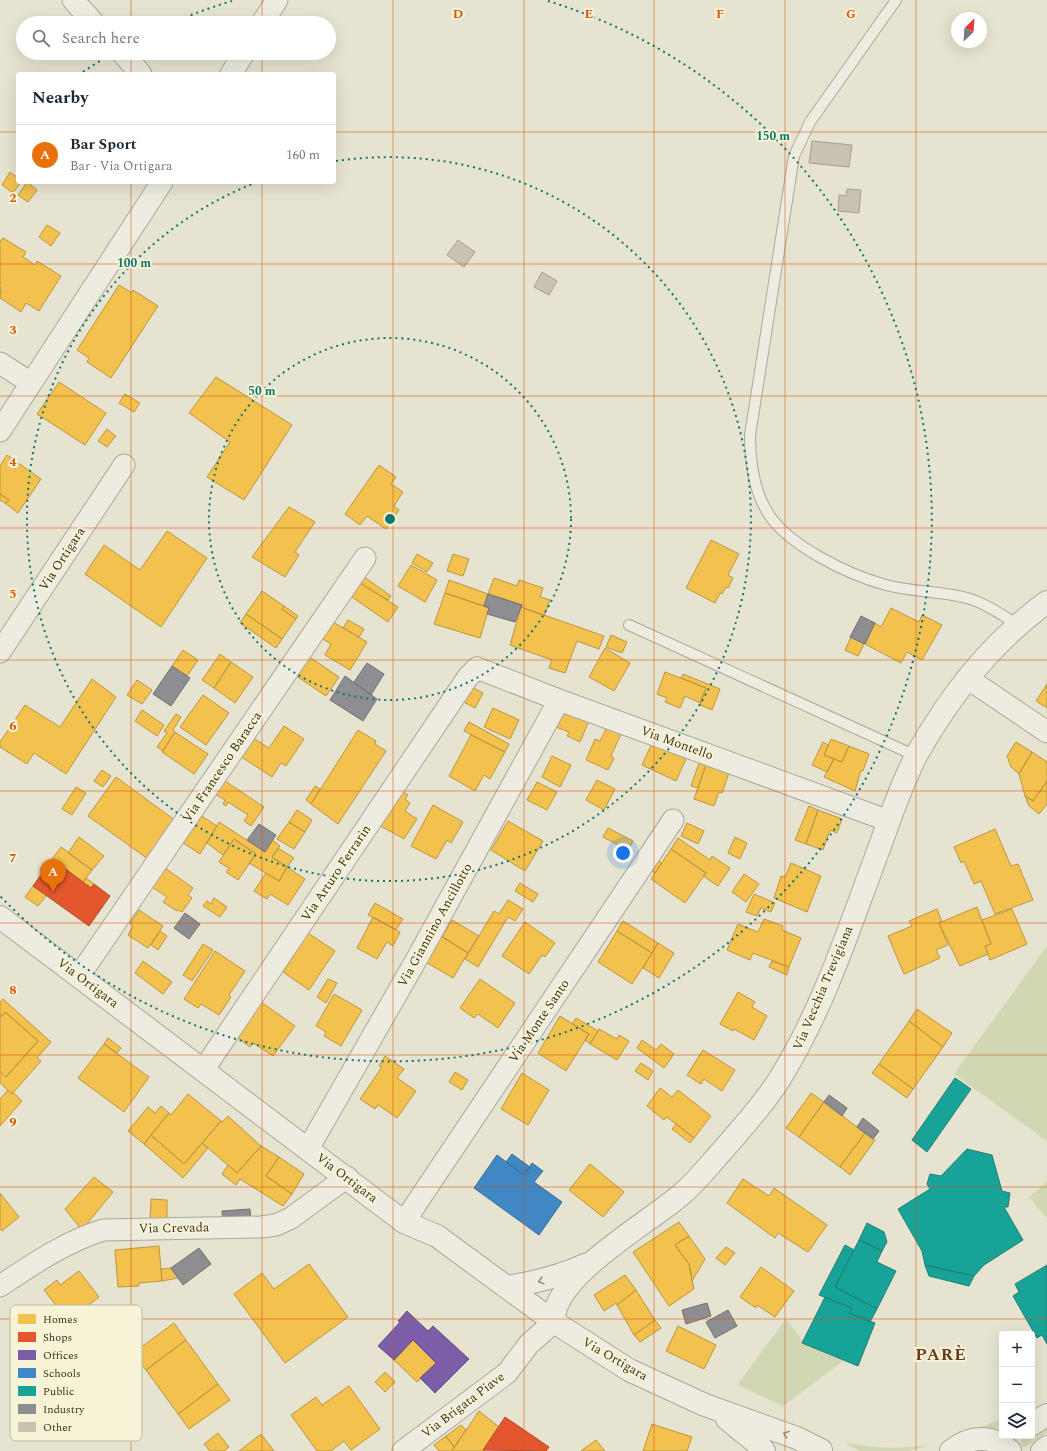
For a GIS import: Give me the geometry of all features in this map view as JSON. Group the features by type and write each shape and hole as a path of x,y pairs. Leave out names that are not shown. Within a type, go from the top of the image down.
{"street":[{"path":"73,0 88,16"},
{"path":"267,16 277,0"},
{"path":"128,60 139,72"},
{"path":"232,72 240,60"},
{"path":"0,430 161,184"},
{"path":"0,363 31,383"},
{"name":"Via Ortigara","path":"0,652 124,465"},
{"name":"Via Francesco Baracca","path":"79,976 365,558"},
{"name":"Via Vecchia Trevigiana","path":"554,1322 553,1312 557,1302 590,1263 684,1192 746,1124 777,1083 804,1037 827,985 889,821 916,756 941,714 967,678 991,650 1018,625 1047,602"},
{"name":"Via Montello","path":"468,677 477,668 559,700 889,821"},
{"name":"Via Arturo Ferrarin","path":"204,1069 468,677"},
{"path":"967,678 1047,732"},
{"name":"Via Giannino Ancillotto","path":"308,1148 427,942 559,700"},
{"name":"Via Monte Santo","path":"404,1222 673,820"},
{"name":"Via Ortigara","path":"0,916 347,1177 404,1222 437,1236 554,1322 630,1370 714,1408 797,1438 821,1451"},
{"name":"Via Crevada","path":"0,1286 62,1246 103,1230 261,1227 276,1225 291,1218 347,1177"},
{"name":"Via Vecchia Trevigiana","path":"506,1287 530,1284 565,1274 590,1263"},
{"name":"Via Brigata Piave","path":"403,1451 507,1373 529,1344 554,1322"},
{"name":"Via Ortigara","path":"714,1408 760,1445 764,1451"},
{"path":"1035,1422 1047,1415"},
{"path":"951,1451 959,1444 970,1440 983,1438 1005,1443"},
{"path":"1042,1451 1047,1446"}],"lane":[{"path":"896,0 810,122 794,156 750,435 752,469 757,491 765,510 786,533 822,558 860,576 886,585 968,598 987,606 1018,625"},
{"path":"629,625 916,756"}],"green space":[{"path":"1047,946 1047,1141 954,1074"},
{"path":"1047,1181 1047,1218 1029,1197"},
{"path":"786,1319 803,1341 802,1343 843,1361 783,1406 737,1385"},
{"path":"999,1420 999,1428 976,1429"},
{"path":"1047,1423 1047,1432 1024,1448 1020,1443 1022,1439 1035,1439 1035,1431"},
{"path":"843,1442 886,1448 929,1445 909,1451 860,1451"}],"building: Homes":[{"path":"10,172 16,176 16,184 20,184 13,193 2,185"},
{"path":"26,184 30,184 37,190 28,202 18,195"},
{"path":"47,225 60,233 51,246 39,237"},
{"path":"3,238 26,252 23,257 35,265 37,261 61,276 39,311 26,303 21,312 0,298 0,241"},
{"path":"119,285 132,293 133,290 158,306 111,378 87,362 89,358 77,350"},
{"path":"216,377 292,425 244,500 207,477 230,442 189,413"},
{"path":"59,382 106,413 85,445 37,414"},
{"path":"125,394 140,403 134,412 119,403"},
{"path":"107,429 116,436 107,447 98,441"},
{"path":"7,455 41,479 18,513 5,503 9,500 0,494 0,466"},
{"path":"379,465 396,477 391,484 403,492 394,506 399,510 386,529 367,516 360,525 345,514"},
{"path":"0,494 9,500 5,503 0,500"},
{"path":"289,507 315,522 295,552 299,555 285,577 252,557"},
{"path":"167,531 207,558 161,627 85,574 104,545 140,570"},
{"path":"711,540 739,554 728,575 733,578 728,588 726,587 722,594 720,593 715,603 686,588"},
{"path":"417,554 433,563 427,572 412,563"},
{"path":"453,554 469,559 463,576 447,571"},
{"path":"411,565 437,580 425,602 398,586"},
{"path":"364,577 391,596 388,600 360,583"},
{"path":"494,578 517,586 519,580 543,588 540,597 550,600 544,616 521,607 522,605 488,594"},
{"path":"449,580 488,594 484,606 445,593"},
{"path":"360,583 398,607 388,622 346,593"},
{"path":"262,591 284,606 282,609 296,619 282,639 246,614"},
{"path":"445,593 489,608 480,638 434,624"},
{"path":"284,606 298,616 296,619 282,609"},
{"path":"521,607 604,636 599,649 577,641 565,673 549,668 552,660 510,645"},
{"path":"891,608 919,622 922,615 942,625 922,660 907,652 901,663 865,644 875,623 881,627"},
{"path":"246,614 282,639 276,648 240,623"},
{"path":"328,619 367,642 350,670 325,655 331,644 318,636"},
{"path":"348,620 364,629 359,637 343,628"},
{"path":"611,635 627,642 622,653 606,647"},
{"path":"851,637 864,644 858,656 845,650"},
{"path":"605,648 630,663 614,691 589,677"},
{"path":"183,650 198,660 187,676 172,666"},
{"path":"220,654 231,662 214,688 202,680"},
{"path":"305,654 339,677 326,696 292,673"},
{"path":"231,662 253,677 235,703 214,688"},
{"path":"665,672 706,688 700,703 685,696 680,708 665,702 667,698 657,694"},
{"path":"683,674 720,689 712,710 700,705 706,688 681,678"},
{"path":"92,679 116,697 66,774 34,753 27,764 0,747 0,742 25,705 60,727"},
{"path":"137,680 152,690 142,704 127,695"},
{"path":"1047,684 1047,708 1036,701"},
{"path":"470,686 483,693 475,708 462,701"},
{"path":"203,695 229,713 206,745 180,727"},
{"path":"565,705 591,716 580,742 567,736 569,732 556,727"},
{"path":"493,708 519,720 510,739 484,727"},
{"path":"142,710 164,725 157,736 135,721"},
{"path":"176,714 181,717 173,730 175,732 163,751 157,747 167,733 164,731"},
{"path":"469,722 509,744 505,752 464,731"},
{"path":"284,726 304,739 286,766 281,763 272,777 237,754 250,736 269,748"},
{"path":"607,727 621,734 611,756 614,758 608,770 586,760 595,739 600,741"},
{"path":"358,730 376,741 375,744 386,751 338,824 311,804"},
{"path":"175,732 208,754 194,774 162,752"},
{"path":"471,735 505,752 490,779 484,775 475,791 449,776"},
{"path":"831,739 849,746 842,762 824,755"},
{"path":"823,742 828,745 824,755 834,759 827,772 812,765"},
{"path":"1016,742 1032,752 1019,774 1011,767 1007,756"},
{"path":"652,743 686,759 676,781 642,765"},
{"path":"849,746 869,754 863,771 861,770 855,791 824,777 834,759 842,762"},
{"path":"1032,752 1047,762 1047,781 1033,801 1025,796 1019,774"},
{"path":"552,756 571,765 560,787 542,777"},
{"path":"699,763 706,765 698,788 691,786"},
{"path":"706,765 729,773 722,793 719,792 714,806 694,799"},
{"path":"102,770 111,776 103,787 94,781"},
{"path":"116,777 176,821 148,859 88,816"},
{"path":"222,779 264,807 251,826 244,821 248,815 228,802 226,806 223,804 225,800 213,793"},
{"path":"597,780 615,789 604,810 586,800"},
{"path":"1047,781 1047,804 1039,814 1029,806 1025,796 1033,801"},
{"path":"537,782 557,792 547,810 527,800"},
{"path":"315,786 320,789 311,804 306,800"},
{"path":"76,787 86,793 72,815 62,809"},
{"path":"395,787 408,795 405,799 410,803 405,811 417,819 404,839 379,825"},
{"path":"433,805 463,822 451,843 447,840 436,859 411,846"},
{"path":"809,806 818,810 806,844 795,840"},
{"path":"297,810 312,820 305,832 289,822"},
{"path":"818,810 842,819 837,833 830,830 823,850 806,844"},
{"path":"197,813 217,826 200,854 179,840"},
{"path":"508,821 543,841 525,871 491,850"},
{"path":"219,822 265,852 272,840 280,846 272,857 287,867 279,881 249,863 256,854 234,839 223,855 207,843"},
{"path":"289,822 305,832 294,849 277,839"},
{"path":"687,823 704,831 698,844 681,836"},
{"path":"608,828 633,841 628,850 603,837"},
{"path":"995,829 1011,866 1018,864 1033,900 995,914 981,881 974,884 964,861 961,863 954,847"},
{"path":"79,837 104,856 92,870 68,853"},
{"path":"735,837 747,843 740,859 728,853"},
{"path":"678,838 710,860 712,856 730,868 718,886 703,876 706,873 671,849"},
{"path":"234,839 256,854 238,880 226,872 229,868 219,862"},
{"path":"61,847 92,870 83,882 52,859"},
{"path":"278,848 294,858 287,867 272,857"},
{"path":"671,849 706,873 685,903 651,879"},
{"path":"654,858 662,863 655,873 647,868"},
{"path":"791,863 821,876 807,912 774,898 781,876 785,877"},
{"path":"162,866 193,888 188,895 192,898 182,912 177,911 163,902 167,897 149,885"},
{"path":"287,867 305,879 288,905 270,894 267,899 254,891 266,873 279,881"},
{"path":"744,874 759,884 746,902 732,892"},
{"path":"86,878 94,884 91,888 83,882"},
{"path":"520,883 538,894 533,902 515,891"},
{"path":"33,886 47,895 38,906 25,897"},
{"path":"754,894 775,903 771,912 761,908 757,916 746,912"},
{"path":"214,898 227,907 220,917 203,906 207,901 211,904"},
{"path":"508,900 523,909 515,921 508,917 478,967 465,959 494,911 499,914"},
{"path":"375,903 403,919 396,930 368,915"},
{"path":"977,907 991,944 985,946 988,954 960,966 939,923"},
{"path":"937,909 942,922 939,923 948,945 936,950 940,958 904,974 888,936 912,926 909,921"},
{"path":"1012,909 1027,944 990,960 985,946 991,944 982,920"},
{"path":"139,910 163,926 148,948 128,935 133,926 130,923"},
{"path":"373,917 400,932 393,946 387,942 377,959 357,948"},
{"path":"764,919 783,926 782,930 801,938 789,967 753,953 750,960 727,950 738,924 758,932"},
{"path":"452,920 479,936 468,953 442,937"},
{"path":"623,921 658,943 652,953 617,931"},
{"path":"525,922 555,943 545,957 542,955 529,974 502,956"},
{"path":"160,931 167,936 158,950 151,945"},
{"path":"617,931 652,953 632,984 598,962"},
{"path":"308,933 335,951 309,990 283,972"},
{"path":"440,935 468,953 453,978 424,961"},
{"path":"658,943 674,953 659,978 643,968"},
{"path":"203,944 213,950 192,981 183,975"},
{"path":"215,951 245,971 229,995 231,997 219,1015 201,1004 198,1008 184,999"},
{"path":"143,961 172,982 163,994 135,973"},
{"path":"772,961 789,967 787,975 769,967"},
{"path":"328,979 337,983 326,1003 317,997"},
{"path":"480,979 515,1003 498,1028 478,1014 474,1018 460,1008"},
{"path":"738,992 755,1002 752,1007 767,1016 754,1040 734,1029 733,1031 720,1024"},
{"path":"334,994 362,1010 341,1046 324,1036 326,1032 316,1026"},
{"path":"3,999 51,1042 37,1058 41,1061 12,1094 0,1083 0,1071 6,1077 38,1041 5,1012 0,1018 0,1002"},
{"path":"257,999 295,1026 273,1056 253,1043 250,1047 233,1034"},
{"path":"917,1009 952,1033 943,1047 909,1021"},
{"path":"5,1012 38,1041 6,1077 0,1071 0,1018"},
{"path":"560,1016 589,1034 566,1071 538,1053"},
{"path":"576,1018 598,1031 590,1044 585,1040 589,1034 572,1024"},
{"path":"909,1021 943,1047 913,1089 879,1064"},
{"path":"599,1029 617,1039 619,1035 629,1041 617,1060 590,1044"},
{"path":"108,1038 121,1048 117,1053 104,1044"},
{"path":"642,1040 656,1050 661,1044 674,1054 664,1068 637,1048"},
{"path":"104,1044 149,1077 124,1112 78,1078"},
{"path":"703,1050 735,1070 722,1091 704,1079 701,1084 687,1075"},
{"path":"385,1056 404,1069 397,1078 416,1091 397,1118 378,1105 375,1109 360,1099 382,1067 379,1066"},
{"path":"641,1063 653,1071 648,1080 635,1071"},
{"path":"879,1064 913,1089 907,1098 872,1073"},
{"path":"455,1072 468,1080 462,1090 449,1082"},
{"path":"522,1073 549,1090 528,1125 501,1109"},
{"path":"660,1088 672,1097 678,1090 711,1116 694,1138 667,1117 664,1120 647,1106"},
{"path":"8,1090 12,1094 13,1092 22,1101 0,1126 0,1099"},
{"path":"811,1093 824,1102 799,1137 786,1128"},
{"path":"188,1094 221,1121 184,1164 151,1135 169,1113 171,1115"},
{"path":"824,1102 865,1133 840,1167 799,1137"},
{"path":"161,1106 169,1113 144,1144 128,1131 148,1107 155,1113"},
{"path":"228,1116 261,1146 237,1173 202,1143 221,1121 222,1122"},
{"path":"676,1124 694,1138 690,1143 672,1129"},
{"path":"865,1133 875,1140 850,1175 840,1167"},
{"path":"151,1135 184,1164 202,1143 208,1148 183,1178 144,1144"},
{"path":"261,1146 279,1157 266,1176 292,1194 283,1206 240,1179 236,1185 222,1174 228,1165 237,1173"},
{"path":"279,1157 304,1174 292,1194 266,1176"},
{"path":"590,1164 624,1192 603,1217 569,1190"},
{"path":"94,1177 113,1192 82,1230 65,1209"},
{"path":"743,1179 769,1196 774,1188 827,1225 808,1252 778,1233 775,1238 727,1203"},
{"path":"0,1193 19,1217 2,1231 0,1229"},
{"path":"151,1199 167,1200 167,1221 150,1220"},
{"path":"679,1222 689,1236 675,1245 689,1264 694,1289 669,1306 633,1252"},
{"path":"689,1236 705,1259 692,1281 689,1264 675,1245"},
{"path":"159,1246 162,1281 139,1283 139,1286 118,1287 115,1250"},
{"path":"726,1247 735,1253 725,1265 716,1258"},
{"path":"309,1264 348,1317 285,1363 234,1294 262,1273 274,1289"},
{"path":"761,1267 794,1291 775,1317 757,1305 756,1308 740,1297"},
{"path":"171,1268 178,1278 162,1281 161,1269"},
{"path":"79,1271 99,1297 89,1305 56,1305 44,1290 57,1280 60,1285"},
{"path":"625,1275 636,1290 617,1305 616,1303 604,1311 594,1295"},
{"path":"636,1290 655,1320 634,1335 617,1305"},
{"path":"655,1320 661,1328 640,1342 634,1335"},
{"path":"174,1323 186,1340 146,1370 142,1365 142,1346"},
{"path":"678,1326 716,1345 704,1369 666,1351"},
{"path":"186,1340 218,1384 178,1414 146,1370"},
{"path":"413,1340 436,1363 417,1382 394,1360"},
{"path":"385,1372 395,1382 385,1392 375,1382"},
{"path":"218,1384 230,1400 189,1429 178,1414"},
{"path":"349,1386 380,1429 351,1450 344,1441 331,1451 317,1451 291,1415 316,1397 322,1405"},
{"path":"479,1411 499,1427 484,1451 452,1451"},
{"path":"652,1424 692,1437 687,1451 643,1451"},
{"path":"461,1425 466,1430 454,1447 446,1436"},
{"path":"218,1433 229,1447 224,1451 210,1451 204,1444"},
{"path":"261,1434 274,1451 239,1451"},
{"path":"446,1436 454,1447 452,1451 439,1451 434,1445"},
{"path":"596,1440 605,1451 581,1451"}],"building: Shops":[{"path":"52,859 91,888 94,884 110,896 89,926 33,886"},
{"path":"505,1417 549,1447 546,1451 483,1450"}],"building: Offices":[{"path":"407,1311 428,1331 433,1326 469,1359 435,1393 420,1378 436,1363 413,1340 394,1360 378,1346 400,1322 398,1321"}],"building: Schools":[{"path":"512,1154 530,1167 524,1175 506,1162"},
{"path":"497,1155 524,1175 532,1163 543,1171 534,1182 562,1202 539,1235 474,1188"}],"building: Public":[{"path":"955,1078 971,1089 927,1152 912,1140"},
{"path":"967,1149 992,1155 1002,1191 1010,1193 1008,1207 1004,1207 1023,1240 984,1265 974,1276 925,1265 922,1251 898,1209 930,1189 927,1184 930,1174 941,1176"},
{"path":"867,1223 884,1232 887,1242 882,1251 859,1240"},
{"path":"859,1240 882,1251 877,1262 896,1271 877,1309 835,1287"},
{"path":"845,1245 854,1250 835,1287 877,1309 870,1322 849,1313 852,1308 819,1295"},
{"path":"925,1265 974,1276 969,1286 929,1276"},
{"path":"1047,1265 1047,1344 1042,1335 1037,1338 1035,1331 1033,1331 1013,1296 1019,1292 1015,1284"},
{"path":"825,1297 852,1308 849,1313 875,1323 858,1366 802,1343"}],"building: Industry":[{"path":"488,594 522,605 515,622 487,614 489,608 484,606"},
{"path":"861,616 875,623 865,644 850,637"},
{"path":"367,663 384,674 371,695 354,682"},
{"path":"172,666 190,678 171,706 153,694"},
{"path":"345,676 377,699 363,721 330,700"},
{"path":"259,824 276,835 265,852 247,840"},
{"path":"185,913 200,924 189,939 174,928"},
{"path":"829,1095 847,1108 842,1116 824,1102"},
{"path":"863,1118 879,1131 873,1139 857,1127"},
{"path":"250,1209 251,1221 223,1223 222,1211"},
{"path":"199,1248 211,1264 183,1285 171,1268"},
{"path":"707,1303 711,1316 686,1324 682,1310"},
{"path":"728,1310 737,1326 715,1338 706,1322"}],"building: Other":[{"path":"812,141 852,145 849,167 809,163"},
{"path":"847,189 861,190 859,213 838,211 839,195 846,196"},
{"path":"458,240 475,252 464,267 447,255"},
{"path":"542,272 557,281 549,295 534,287"}],"place":[{"name":"Bar Sport","path":"53,892"}],"district":[{"name":"PARÈ","path":"941,1355"}]}
